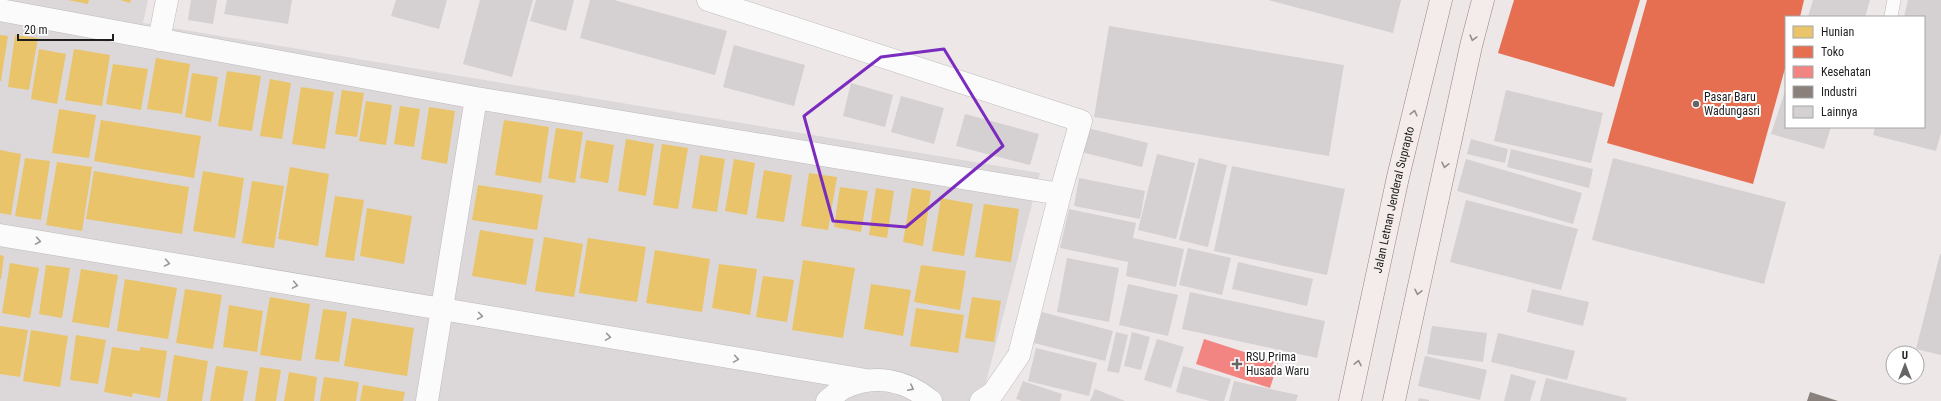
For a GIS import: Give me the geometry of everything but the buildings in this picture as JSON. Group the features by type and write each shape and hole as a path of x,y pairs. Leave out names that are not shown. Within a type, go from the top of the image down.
{"main road":[{"name":"Jalan Letnan Jenderal Suprapto","path":"1350,401 1398,177 1441,0"},
{"path":"1394,401 1470,46 1483,0"}],"street":[{"path":"159,40 167,0"},
{"path":"708,0 1081,121 1060,194 1019,355 993,393 981,401"},
{"path":"0,10 476,98 1060,194"},
{"path":"426,401 476,98"},
{"path":"0,235 866,380 889,380 911,387 931,401"},
{"path":"827,401 844,388 866,380"}],"lane":[{"path":"1891,16 1894,0"}],"highlighted area":[{"path":"944,49 1003,146 906,227 833,221 804,116 881,57"}],"shaded area":[{"path":"0,0 148,0 143,23 1040,173 984,390 990,401 0,401"}],"place":[{"name":"Pasar Baru Wadungasri","path":"1696,104"},
{"name":"RSU Prima Husada Waru","path":"1237,364"}]}
